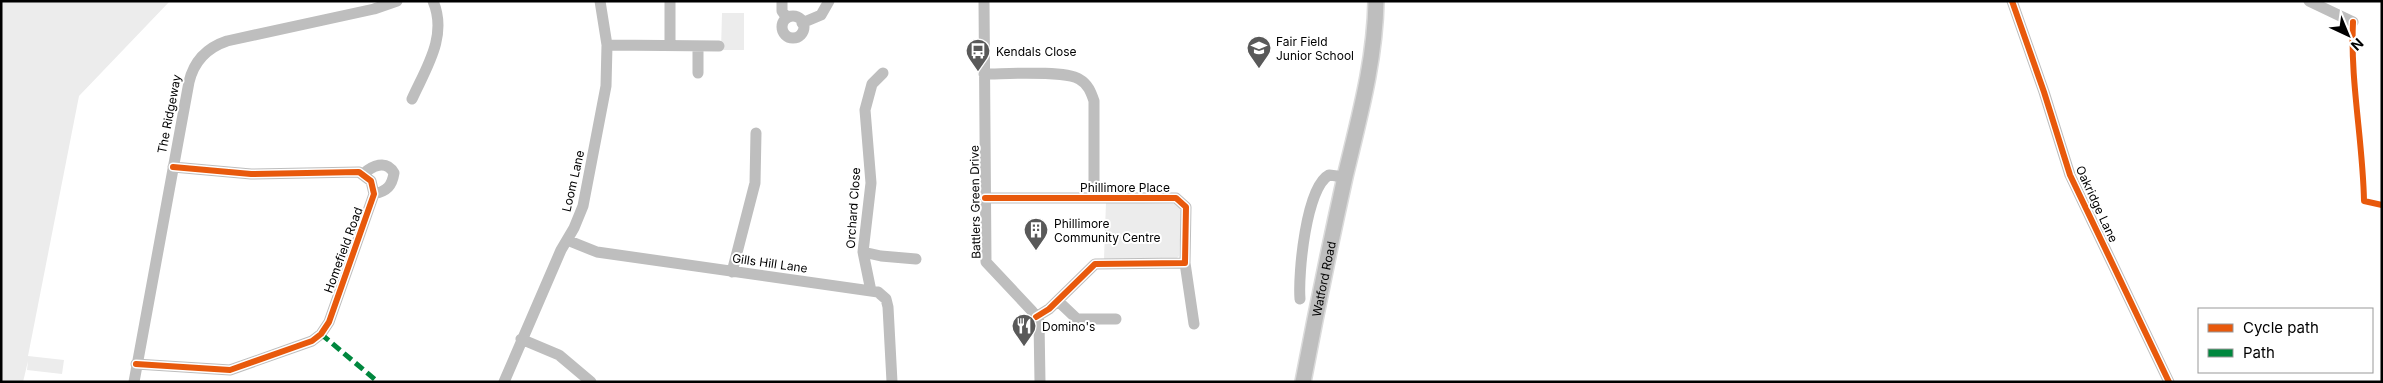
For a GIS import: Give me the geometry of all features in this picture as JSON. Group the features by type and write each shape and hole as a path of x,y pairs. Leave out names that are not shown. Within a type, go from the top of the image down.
{"main road":[{"name":"Watford Road","path":"1302,382 1345,177 1370,74 1376,26 1376,1"}],"street":[{"name":"The Ridgeway","path":"134,382 173,167 191,73 195,63 210,48 227,41 374,9 397,1"},
{"path":"412,99 438,35 437,12 433,1"},
{"name":"Loom Lane","path":"504,382 521,339 583,206 606,86 607,45 600,1"},
{"path":"670,1 670,46"},
{"path":"782,1 782,11 787,18"},
{"path":"802,23 821,15 829,1"},
{"name":"Battlers Green Drive","path":"984,1 986,262 1036,316"},
{"name":"Oakridge Lane","path":"2012,1 2044,92 2070,175 2169,382"},
{"path":"2309,1 2353,22"},
{"path":"787,18 797,18 802,23 803,29 800,35 791,38 785,34 782,28 787,18"},
{"path":"607,45 719,46"},
{"path":"698,46 698,74"},
{"name":"Orchard Close","path":"870,291 863,252 871,183 865,110 872,84 883,73"},
{"path":"984,74 1067,75 1082,80 1088,86 1094,101 1094,198"},
{"path":"732,272 755,183 756,133"},
{"name":"Homefield Road","path":"363,174 373,166 379,165 387,166 394,173 385,191 374,194"},
{"name":"Homefield Road","path":"136,364 230,370 245,366 317,337 329,322 374,194 371,181 363,174 354,172 251,174 173,167"},
{"name":"Watford Road","path":"1300,298 1298,283 1305,226 1321,182 1328,175 1345,177"},
{"name":"Phillimore Place","path":"985,198 1180,200 1186,207 1185,263 1187,291 1193,309 1194,324"},
{"name":"Gills Hill Lane","path":"567,240 597,252 870,291"},
{"path":"863,252 881,256 916,259"},
{"path":"1040,382 1040,327 1036,316 1058,301 1095,264 1185,263"},
{"path":"870,291 883,294 888,307 892,382"},
{"path":"1058,301 1077,319 1116,319"},
{"path":"521,339 559,355 591,382"}],"shaded area":[{"path":"1,1 170,1 79,96 28,356 64,360 62,374 27,370 28,361 23,382 1,382"},
{"path":"722,13 744,13 744,50 721,50"},
{"path":"1106,202 1176,204 1182,209 1179,256 1177,258 1104,259"}],"marked path":[{"path":"321,334 378,382"}],"cycle path":[{"path":"2012,1 2044,92 2070,175 2169,382"},
{"path":"2353,22 2353,67 2364,201 2382,205"},
{"path":"136,364 230,370 312,341 321,334 329,322 374,194 371,181 359,172 251,174 173,167"},
{"path":"985,198 1176,198 1186,207 1185,263 1095,264 1049,309 1036,317"}],"place":[{"name":"Fair Field Junior School","path":"1259,69"},
{"name":"Kendals Close","path":"978,72"},
{"name":"Phillimore Community Centre","path":"1036,251"},
{"name":"Domino's","path":"1024,347"}]}
